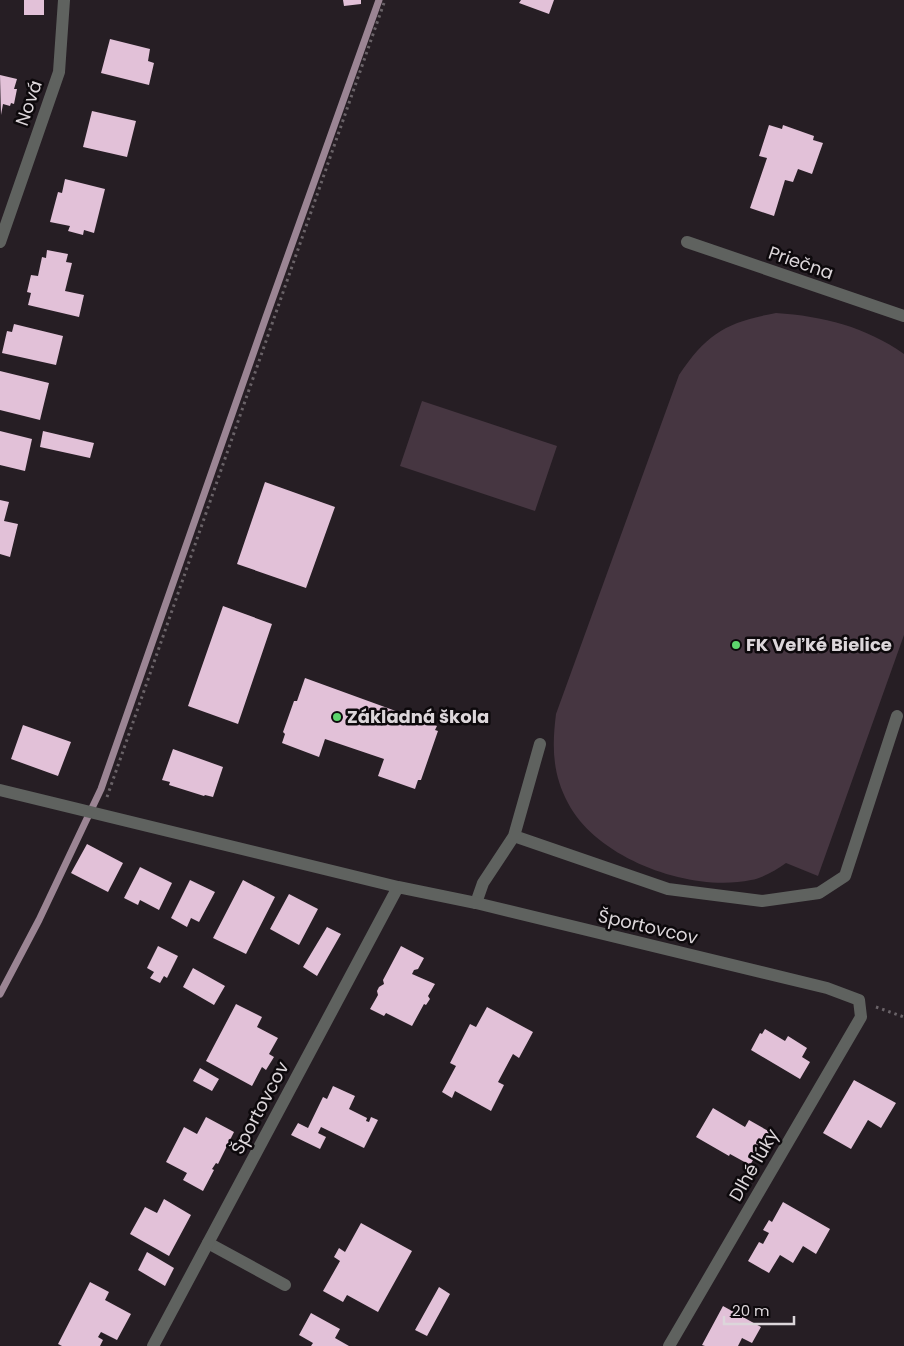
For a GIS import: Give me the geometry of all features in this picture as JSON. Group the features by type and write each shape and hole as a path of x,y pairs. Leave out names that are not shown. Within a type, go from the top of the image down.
{"street":[{"name":"Nová","path":"0,242 59,72 64,0"},
{"name":"Priečna","path":"687,242 904,316"},
{"path":"514,836 668,889 762,901 819,893 845,876 897,716"},
{"path":"476,903 483,883 514,836 540,744"},
{"name":"Športovcov","path":"0,790 398,887 476,903 828,988 859,1000"},
{"name":"Športovcov","path":"152,1346 398,887"},
{"name":"Dlhé lúky","path":"669,1346 862,1016 859,1000"},
{"path":"208,1243 285,1285"}],"path":[{"path":"100,814 385,0"},
{"path":"859,1000 904,1017"}],"shaded area":[{"name":"FK Veľké Bielice","path":"776,313 810,317 843,324 875,337 904,354 904,635 818,876 786,863 765,876 756,879 727,883 701,881 674,876 648,867 623,855 600,840 582,823 568,803 556,770 554,737 556,714 679,375 709,339 731,325"},
{"path":"422,401 557,446 535,511 400,466"}],"building":[{"path":"24,0 44,0 44,15 24,15"},
{"path":"343,0 361,0 361,4 344,6"},
{"path":"521,0 554,0 549,14 519,3"},
{"path":"110,39 150,49 148,61 154,63 149,85 101,73"},
{"path":"0,75 17,79 14,89 17,89 14,104 11,103 10,106 3,104 1,115"},
{"path":"92,111 136,121 127,157 83,147"},
{"path":"769,125 782,129 783,125 814,136 813,140 823,143 812,174 798,169 793,182 785,180 774,216 750,208 767,158 759,156"},
{"path":"65,179 105,189 94,233 84,230 83,235 68,231 70,226 50,222 58,192 62,193"},
{"path":"47,250 68,254 66,262 72,263 65,291 84,295 79,317 28,305 31,293 27,292 31,275 38,276 42,257 46,258"},
{"path":"14,324 63,336 56,365 2,353 7,331 12,332"},
{"path":"0,371 49,383 40,420 0,410"},
{"path":"0,431 32,439 25,471 0,465"},
{"path":"43,431 94,443 90,458 40,447"},
{"path":"265,482 335,507 306,588 237,564"},
{"path":"0,500 9,502 4,521 18,524 10,557 0,554"},
{"path":"223,606 272,624 238,724 188,706"},
{"path":"305,678 437,726 435,730 438,731 421,780 418,780 415,789 378,776 384,759 325,739 319,757 282,743 285,734 283,732 294,701 297,701"},
{"path":"23,725 71,742 58,776 11,759"},
{"path":"173,749 223,767 213,797 169,785 170,782 162,780"},
{"path":"87,844 123,863 108,892 71,873"},
{"path":"140,867 172,883 159,910 140,900 138,905 124,898"},
{"path":"190,880 215,892 199,922 191,918 187,927 171,918"},
{"path":"243,880 275,897 246,954 213,938"},
{"path":"289,894 318,909 299,945 270,929"},
{"path":"327,927 341,934 317,976 303,967"},
{"path":"158,946 178,956 167,978 164,976 160,983 150,978 154,972 147,968"},
{"path":"401,946 424,958 418,969 414,970 412,974 435,984 428,996 430,999 426,1005 424,1004 412,1026 386,1013 384,1016 370,1009 378,995 377,991 384,984 383,980"},
{"path":"193,968 225,986 214,1005 183,987"},
{"path":"236,1004 262,1017 257,1027 278,1038 269,1054 274,1057 266,1070 262,1067 252,1086 206,1061"},
{"path":"487,1007 533,1032 519,1058 513,1054 498,1082 504,1085 491,1111 455,1091 452,1098 442,1092 456,1066 450,1063 470,1024 476,1027"},
{"path":"765,1029 785,1041 788,1036 807,1048 802,1057 810,1062 800,1079 751,1050 760,1033 762,1034"},
{"path":"200,1068 219,1079 212,1091 193,1081"},
{"path":"854,1080 896,1103 881,1128 868,1120 851,1149 823,1133"},
{"path":"333,1086 355,1096 349,1109 367,1118 366,1121 369,1122 371,1117 378,1120 364,1148 321,1127 318,1133 326,1137 320,1149 291,1135 298,1123 308,1128 323,1097 327,1099"},
{"path":"713,1108 745,1127 749,1120 770,1132 750,1165 730,1154 729,1156 696,1137"},
{"path":"206,1117 234,1132 218,1164 216,1163 212,1169 214,1170 203,1191 183,1180 187,1173 166,1162 184,1127 197,1134"},
{"path":"164,1199 191,1215 169,1256 130,1234 145,1207 157,1213"},
{"path":"783,1202 830,1229 816,1254 803,1246 793,1263 780,1255 769,1273 748,1261 759,1242 763,1244 769,1233 763,1230 769,1220 772,1222"},
{"path":"361,1223 412,1251 378,1312 347,1295 343,1302 323,1291 340,1261 334,1257 339,1248 345,1252"},
{"path":"147,1252 174,1268 165,1286 138,1270"},
{"path":"90,1282 109,1292 105,1300 131,1314 117,1340 101,1332 98,1337 103,1340 100,1346 62,1346 58,1344"},
{"path":"439,1287 450,1294 427,1336 415,1330"},
{"path":"723,1306 761,1327 752,1343 742,1338 738,1346 702,1345"},
{"path":"311,1313 340,1329 335,1338 349,1346 311,1346 313,1343 299,1335"}],"waterway":[{"path":"0,994 39,920 101,789 379,0"}],"place":[{"name":"FK Veľké Bielice","path":"736,645"},
{"name":"Základná škola","path":"337,717"}]}
